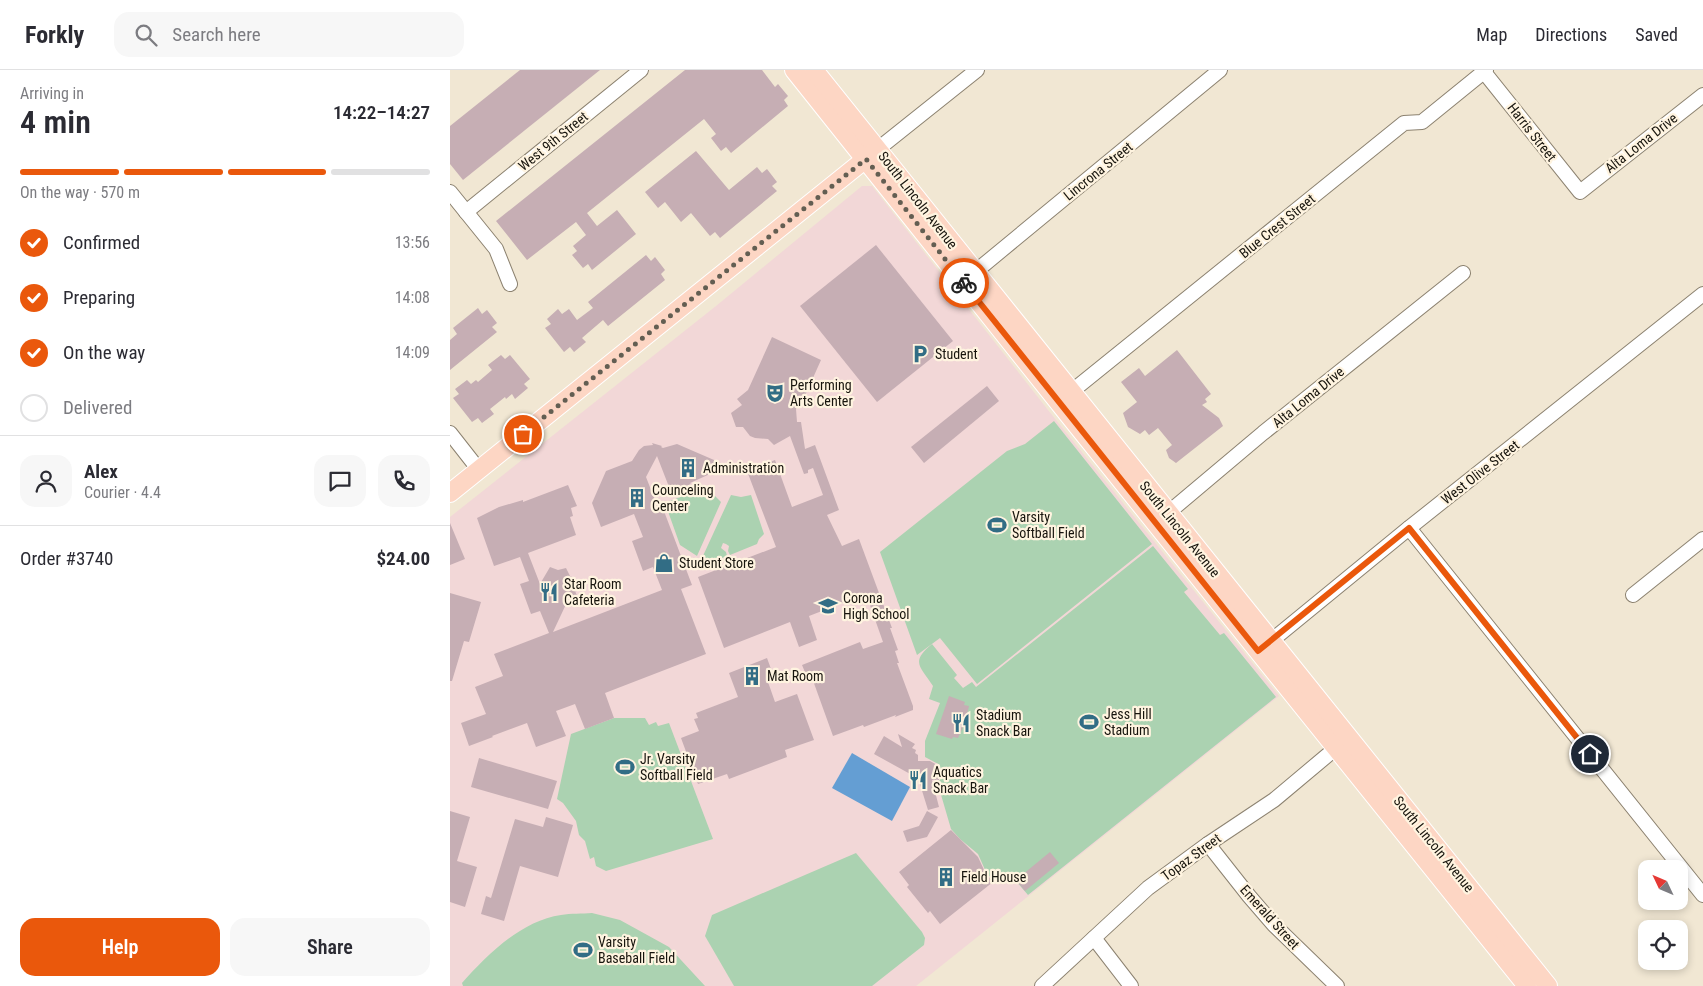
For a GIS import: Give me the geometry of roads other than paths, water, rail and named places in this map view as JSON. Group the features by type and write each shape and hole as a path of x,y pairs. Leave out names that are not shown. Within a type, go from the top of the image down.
{"main road":[{"name":"South Lincoln Avenue","path":"794,70 872,154 975,272 1071,392 1161,518"},
{"name":"South Lincoln Avenue","path":"814,70 872,154 1161,518 1342,743 1548,986"},
{"path":"450,493 872,154"},
{"name":"South Lincoln Avenue","path":"1342,743 1527,986"}],"street":[{"name":"West 9th Street","path":"466,212 642,70"},
{"path":"872,154 977,70"},
{"name":"Lincrona Street","path":"975,272 1220,70"},
{"name":"Harris Street","path":"1485,71 1580,192"},
{"name":"Blue Crest Street","path":"1071,392 1404,123 1422,122 1485,71"},
{"name":"Alta Loma Drive","path":"1580,192 1703,95"},
{"path":"450,192 496,249 510,284"},
{"name":"Alta Loma Drive","path":"1161,518 1263,433 1463,273"},
{"name":"West Olive Street","path":"1264,646 1703,294"},
{"path":"450,433 479,470"},
{"path":"1409,528 1703,895"},
{"path":"1633,595 1703,539"},
{"name":"Topaz Street","path":"1042,986 1148,888 1208,844 1274,800 1342,743"},
{"name":"Emerald Street","path":"1208,844 1274,924 1337,986"},
{"path":"1094,938 1132,986"}],"water":[{"path":"852,753 910,787 892,821 832,788"}],"place":[{"name":"Student","path":"920,354"},
{"name":"Performing Arts Center","path":"775,393"},
{"name":"Administration","path":"688,468"},
{"name":"Counceling Center","path":"637,498"},
{"name":"Varsity Softball Field","path":"997,525"},
{"name":"Student Store","path":"664,563"},
{"name":"Star Room Cafeteria","path":"549,592"},
{"name":"Corona High School","path":"828,606"},
{"name":"Mat Room","path":"752,676"},
{"name":"Jess Hill Stadium","path":"1089,722"},
{"name":"Stadium Snack Bar","path":"961,723"},
{"name":"Jr. Varsity Softball Field","path":"625,767"},
{"name":"Aquatics Snack Bar","path":"918,780"},
{"name":"Field House","path":"946,877"},
{"name":"Varsity Baseball Field","path":"583,950"}]}
